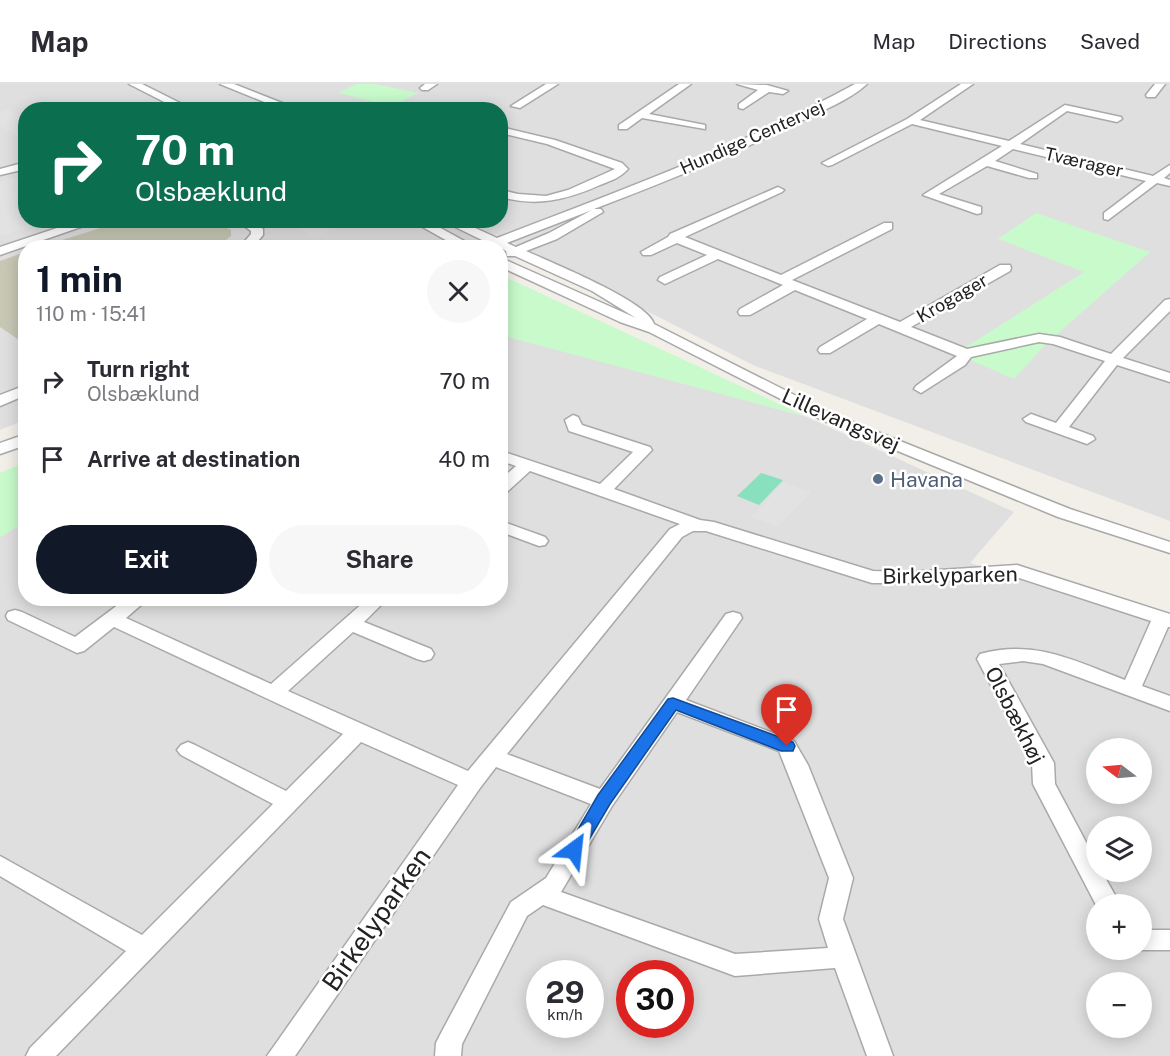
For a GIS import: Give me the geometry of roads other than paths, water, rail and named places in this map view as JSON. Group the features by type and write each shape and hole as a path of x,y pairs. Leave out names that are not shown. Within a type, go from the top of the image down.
{"street":[{"path":"134,84 172,102"},
{"path":"225,84 273,102"},
{"path":"516,106 553,84"},
{"path":"623,127 686,84"},
{"path":"742,84 775,88"},
{"name":"Hundige Centervej","path":"502,240 640,187 765,134 862,84"},
{"path":"828,163 911,121 968,84"},
{"path":"1151,95 1160,84"},
{"path":"743,106 775,88"},
{"name":"Tværager","path":"977,210 929,195 986,162 1065,108 1117,119"},
{"path":"641,115 701,127"},
{"name":"Tværager","path":"911,121 1170,183"},
{"path":"508,132 564,146 618,165 622,170 615,175 544,201 508,195"},
{"name":"Tværager","path":"986,162 1033,176"},
{"path":"0,172 18,167"},
{"name":"Tværager","path":"1108,216 1170,168"},
{"name":"Hundige Centervej","path":"508,254 573,226 640,187"},
{"path":"647,252 677,238 674,237 778,190"},
{"path":"745,312 787,283 888,226"},
{"path":"34,240 70,228"},
{"path":"432,228 455,240"},
{"name":"Lillevangsvej","path":"460,228 481,240"},
{"name":"Krogager","path":"677,238 966,354"},
{"path":"0,251 18,245"},
{"name":"Lillevangsvej","path":"508,249 608,294 639,313 654,329"},
{"path":"665,280 717,255"},
{"name":"Lillevangsvej","path":"508,265 625,320 654,329 825,416 1064,513 1170,548"},
{"name":"Krogager","path":"900,328 1005,268"},
{"path":"1059,429 1114,359 1170,303"},
{"path":"825,350 877,319"},
{"path":"921,388 960,362 966,354 1039,338 1055,340 1170,378"},
{"path":"0,401 18,393"},
{"path":"1031,419 1087,439"},
{"path":"573,420 575,428 644,450 603,491"},
{"path":"0,449 18,442"},
{"name":"Birkelyparken","path":"508,458 694,525 708,526 872,577 899,579 1000,570 1017,571 1166,620"},
{"path":"508,482 527,465"},
{"name":"Birkelyparken","path":"280,1056 472,782 676,533 694,525"},
{"path":"508,529 539,541"},
{"path":"15,616 77,646 130,606"},
{"path":"273,693 371,606"},
{"path":"448,1056 449,1042 519,909 554,885 604,800 733,618"},
{"path":"113,619 472,782"},
{"path":"1131,689 1166,620"},
{"path":"352,624 424,654"},
{"name":"Olsbækhøj","path":"1103,894 1044,784 1043,763 987,659 1023,654 1046,658 1170,704"},
{"path":"673,703 787,746 797,765 841,878 831,919 880,1056"},
{"path":"39,1056 358,732"},
{"path":"188,750 289,802"},
{"path":"492,757 604,800"},
{"path":"0,865 144,949"},
{"path":"541,895 735,965 843,957"}],"place":[{"name":"Havana","path":"878,479"}]}
